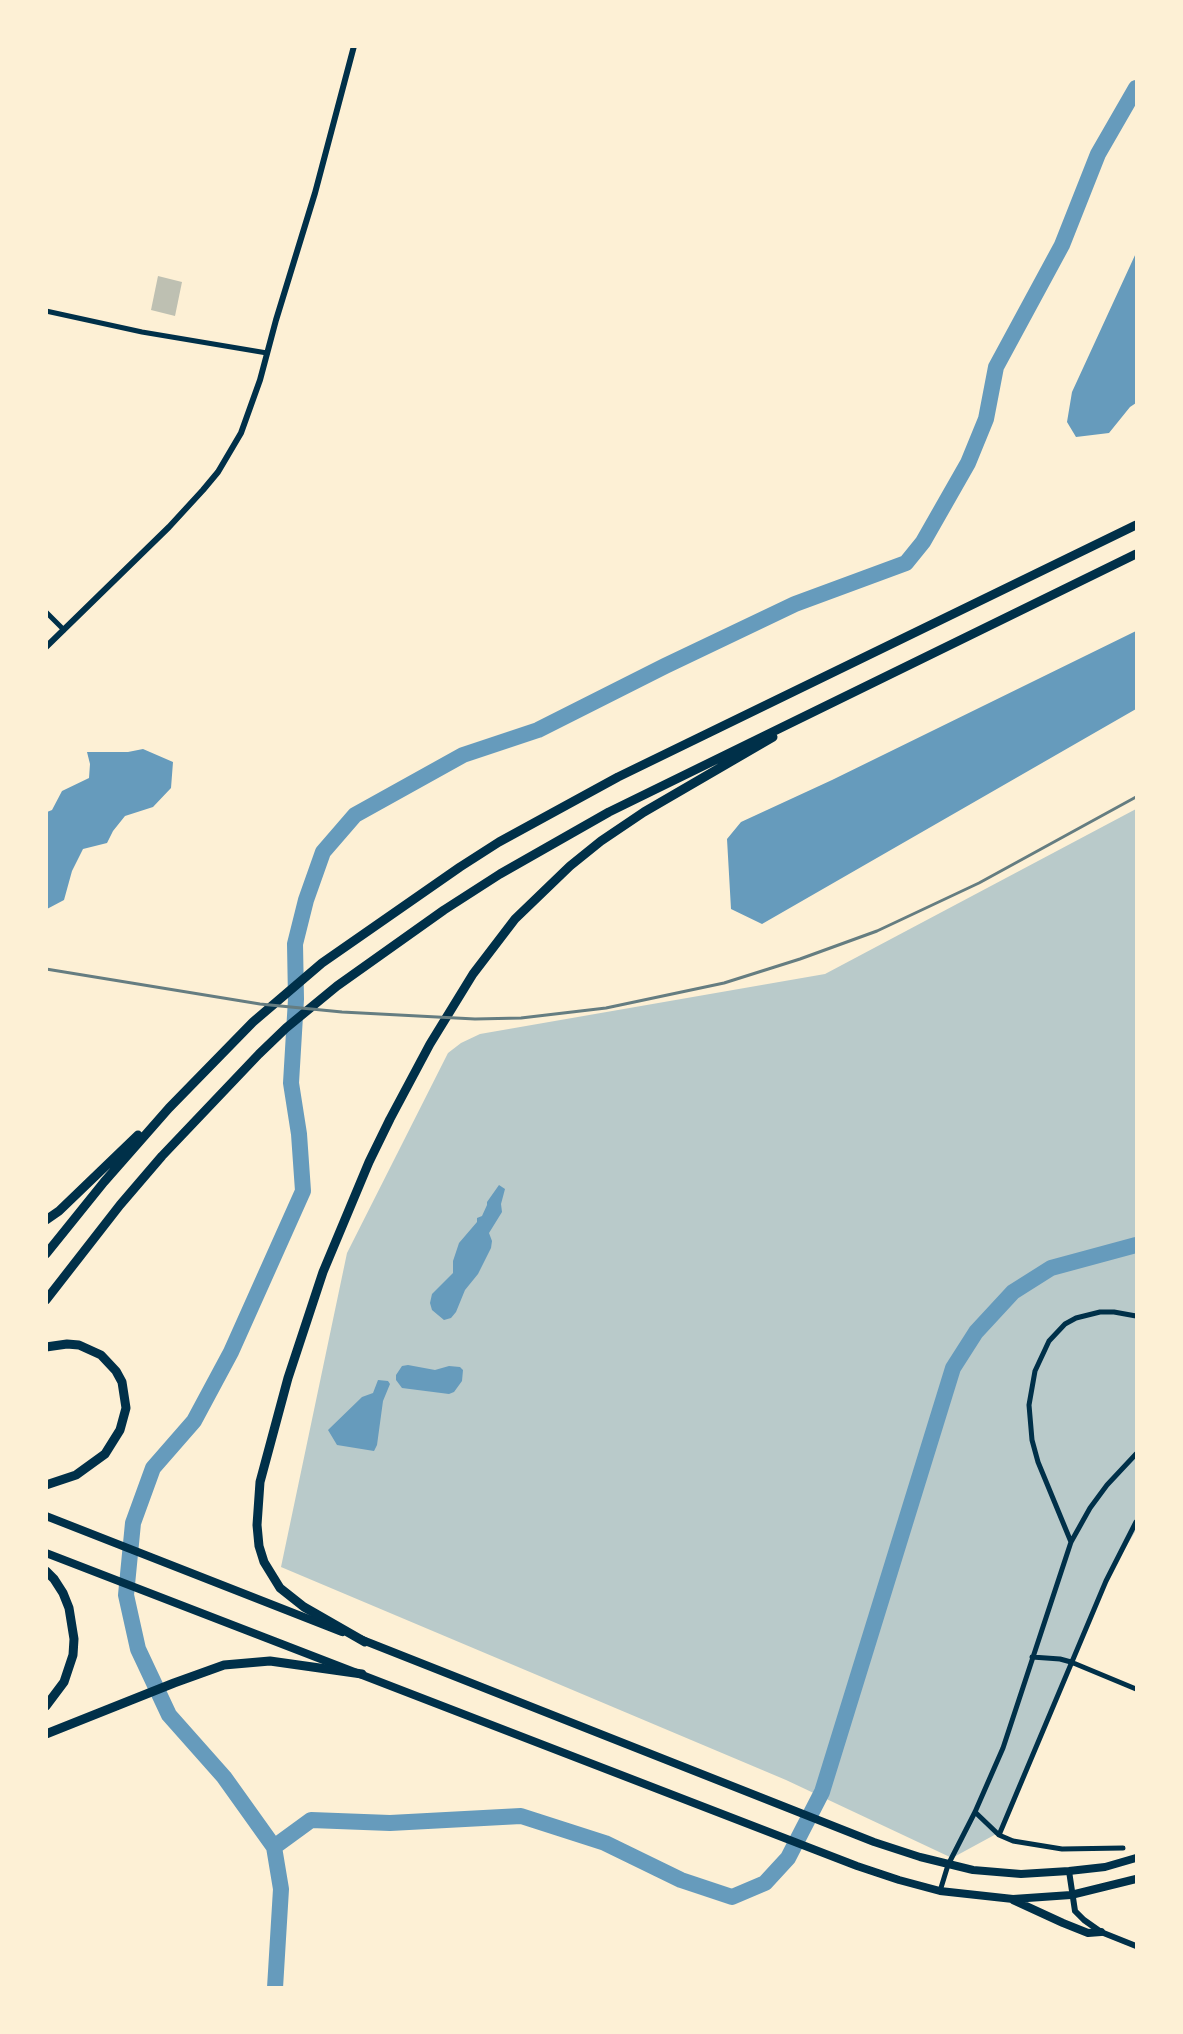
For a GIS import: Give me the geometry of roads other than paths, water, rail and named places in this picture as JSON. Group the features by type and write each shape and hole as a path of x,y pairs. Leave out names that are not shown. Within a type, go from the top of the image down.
{"highway":[{"path":"46,1254 104,1182 169,1108 253,1022 344,947 499,842 618,777 1137,525"},
{"path":"46,1300 148,1173 259,1054 294,1022 357,972 453,904 555,842 665,783 1137,554"},
{"path":"365,1642 304,1607 280,1588 271,1575 259,1546 257,1509 260,1482 272,1434 301,1336 323,1272 369,1162 390,1119 430,1044 473,974 514,919 570,866 601,841 644,812 826,705"},
{"path":"46,1220 169,1108"},
{"path":"46,1347 79,1345 101,1355 116,1371 122,1382 126,1408 120,1430 105,1454 75,1475 46,1485"},
{"path":"46,1571 54,1579 66,1600 74,1640 69,1671 60,1689 46,1706"},
{"path":"46,1734 224,1665 270,1660 362,1674"}],"main road":[{"path":"46,1516 874,1842 973,1870 1020,1874 1105,1867 1137,1858"},
{"path":"46,1553 856,1866 940,1891 1013,1899 1071,1894 1137,1879"},
{"path":"1013,1899 1049,1918 1088,1933 1101,1932"}],"street":[{"path":"46,647 169,527 218,472 241,433 256,395 315,193 354,46"},
{"path":"46,311 142,332 267,353"},
{"path":"46,612 64,630"},
{"path":"1071,1542 1038,1462 1032,1440 1029,1405 1035,1371 1048,1341 1065,1324 1076,1318 1100,1312 1137,1316"},
{"path":"940,1891 948,1864 975,1812 1003,1748 1071,1542 1090,1508 1107,1485 1137,1454"},
{"path":"999,1835 1106,1581 1137,1522"},
{"path":"1032,1657 1071,1662 1137,1689"},
{"path":"975,1812 999,1835 1024,1843 1062,1849 1123,1848"},
{"path":"1069,1871 1071,1894 1076,1911 1084,1920 1101,1932 1137,1946"}],"water":[{"path":"1136,253 1136,403 1109,433 1076,437 1067,422 1072,392"},
{"path":"1136,631 1136,709 762,924 731,909 727,839 741,822 832,780"},
{"path":"143,749 173,762 171,788 153,807 125,816 107,843 83,849 72,871 64,900 47,909 47,812 52,810 62,791 89,778 90,764 87,752 128,752"},
{"path":"499,1185 505,1189 501,1204 502,1212 489,1233 492,1241 491,1248 478,1274 465,1290 456,1312 451,1318 444,1320 432,1310 430,1303 432,1294 453,1273 453,1261 459,1243 477,1222 477,1218 482,1216 487,1202"},
{"path":"402,1366 435,1370 449,1366 460,1367 463,1370 462,1381 454,1392 449,1394 402,1388 396,1380 396,1375"},
{"path":"378,1380 388,1381 390,1384 383,1401 377,1445 374,1451 337,1445 328,1430 362,1397 373,1393"}],"waterway":[{"path":"275,1988 281,1889 274,1847 224,1777 169,1715 138,1649 126,1595 133,1523 153,1468 194,1421 231,1352 303,1191 299,1134 291,1083 296,999 295,944 306,900 323,852 355,815 463,755 538,730 795,604 906,563 923,542 968,463 986,419 996,367 1062,245 1098,154 1136,88"},
{"path":"274,1847 311,1820 390,1823 521,1816 605,1843 681,1880 732,1897 765,1883 788,1858 822,1792 953,1368 976,1332 1013,1292 1051,1268 1136,1245"}],"railway":[{"path":"46,969 260,1004 342,1012 475,1019 521,1018 606,1008 724,983 877,931 979,883 1136,797"}]}
